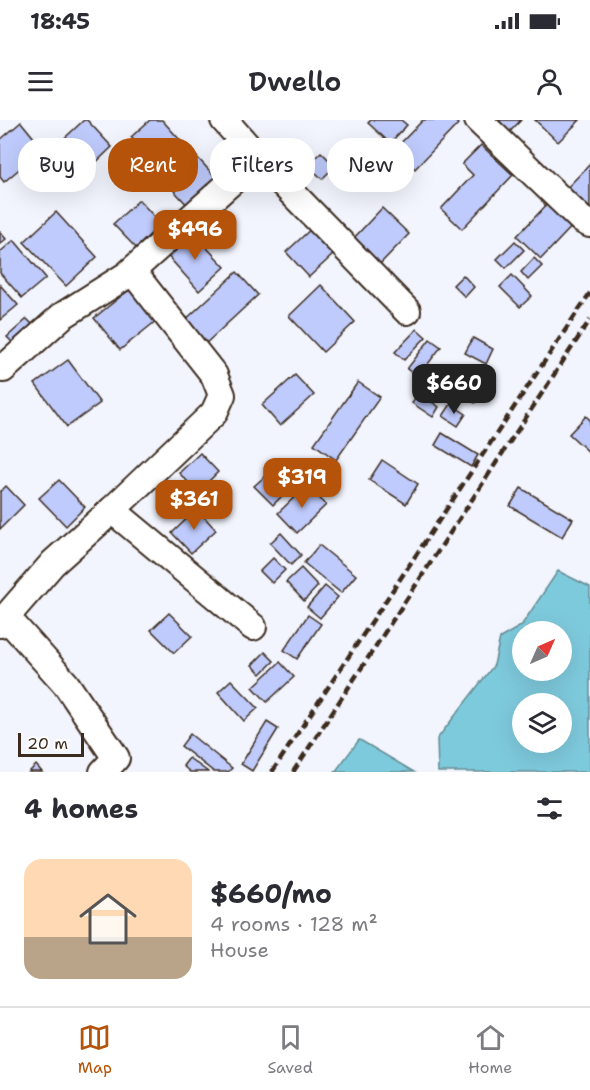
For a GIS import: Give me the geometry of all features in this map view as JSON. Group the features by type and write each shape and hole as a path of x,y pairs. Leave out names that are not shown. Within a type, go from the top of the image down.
{"street":[{"path":"224,120 240,138"},
{"path":"477,120 590,224"},
{"path":"0,366 3,369 62,316 132,271 220,192"},
{"path":"291,192 407,311"},
{"path":"103,772 117,758 66,684 3,621 53,563 214,413 222,395 214,375 132,271"},
{"path":"112,510 253,627"}],"water":[{"path":"558,571 590,587 590,772 438,772 437,739 494,665 500,638 512,631 512,681 572,681 572,621 524,621"},
{"path":"360,740 414,772 335,772"}],"building":[{"path":"84,120 87,120 108,143 108,151 96,162 96,138 65,138"},
{"path":"150,120 162,120 178,138 132,138"},
{"path":"371,120 401,120 407,125 395,138 384,138 368,123"},
{"path":"423,120 454,120 458,124 415,169 414,138 406,138"},
{"path":"482,120 521,120 502,140"},
{"path":"535,120 580,120 558,142"},
{"path":"21,122 34,138 18,138 18,170 4,182 0,177 0,140"},
{"path":"481,145 513,175 462,229 441,209 473,175 462,164"},
{"path":"321,152 327,158 327,174 322,179 315,172 315,158"},
{"path":"198,158 210,171 210,189 190,208 175,192 198,192"},
{"path":"590,164 590,211 564,191"},
{"path":"553,198 577,221 541,259 517,236"},
{"path":"139,200 161,224 136,248 113,224"},
{"path":"382,208 409,234 379,265 352,240"},
{"path":"56,212 97,257 66,286 24,242"},
{"path":"312,228 335,253 309,277 286,252"},
{"path":"191,231 225,267 199,291 166,254"},
{"path":"0,232 6,239 0,244"},
{"path":"14,240 46,278 22,298 0,273 0,252"},
{"path":"515,241 524,250 506,268 497,259"},
{"path":"534,258 542,266 528,280 521,272"},
{"path":"237,272 258,295 203,346 182,323"},
{"path":"463,275 474,287 465,297 453,285"},
{"path":"512,275 532,296 520,307 500,287"},
{"path":"0,285 18,305 0,320"},
{"path":"135,285 161,317 120,350 94,318"},
{"path":"321,285 355,322 323,352 289,316"},
{"path":"27,319 34,326 14,344 7,337"},
{"path":"417,329 426,337 404,360 395,352"},
{"path":"473,338 493,349 486,364 465,353"},
{"path":"430,339 441,347 418,377 407,369"},
{"path":"68,360 100,403 67,427 35,384"},
{"path":"472,365 491,377 475,403 456,391"},
{"path":"295,375 314,395 280,426 262,405"},
{"path":"431,375 453,388 447,398 425,385"},
{"path":"358,382 380,397 336,460 314,444"},
{"path":"418,392 439,407 433,417 412,403"},
{"path":"451,404 466,414 458,426 443,416"},
{"path":"586,416 590,420 590,453 569,434"},
{"path":"442,433 478,455 471,467 435,445"},
{"path":"200,453 218,472 198,492 179,473"},
{"path":"382,460 418,484 406,504 369,480"},
{"path":"270,472 288,490 273,505 254,486"},
{"path":"59,480 85,507 66,526 39,498"},
{"path":"307,485 326,505 297,533 278,513"},
{"path":"6,486 24,505 0,529 0,492"},
{"path":"521,488 573,519 562,537 510,506"},
{"path":"197,509 216,530 191,553 172,533"},
{"path":"281,533 301,555 291,565 270,543"},
{"path":"319,545 356,575 341,593 304,563"},
{"path":"273,558 285,570 272,583 260,571"},
{"path":"301,568 318,586 304,601 286,582"},
{"path":"325,586 338,597 320,618 307,607"},
{"path":"169,613 192,636 174,653 151,630"},
{"path":"308,615 321,624 297,659 284,650"},
{"path":"265,652 274,661 261,674 252,665"},
{"path":"280,662 294,677 267,702 253,687"},
{"path":"231,680 258,708 244,721 218,692"},
{"path":"267,722 278,729 252,771 241,764"},
{"path":"190,734 232,768 228,772 214,772 181,746"},
{"path":"189,758 208,772 190,772 183,766"},
{"path":"36,765 42,772 29,772"}],"railway":[{"path":"272,772 590,293"},
{"path":"293,772 590,320"}]}
